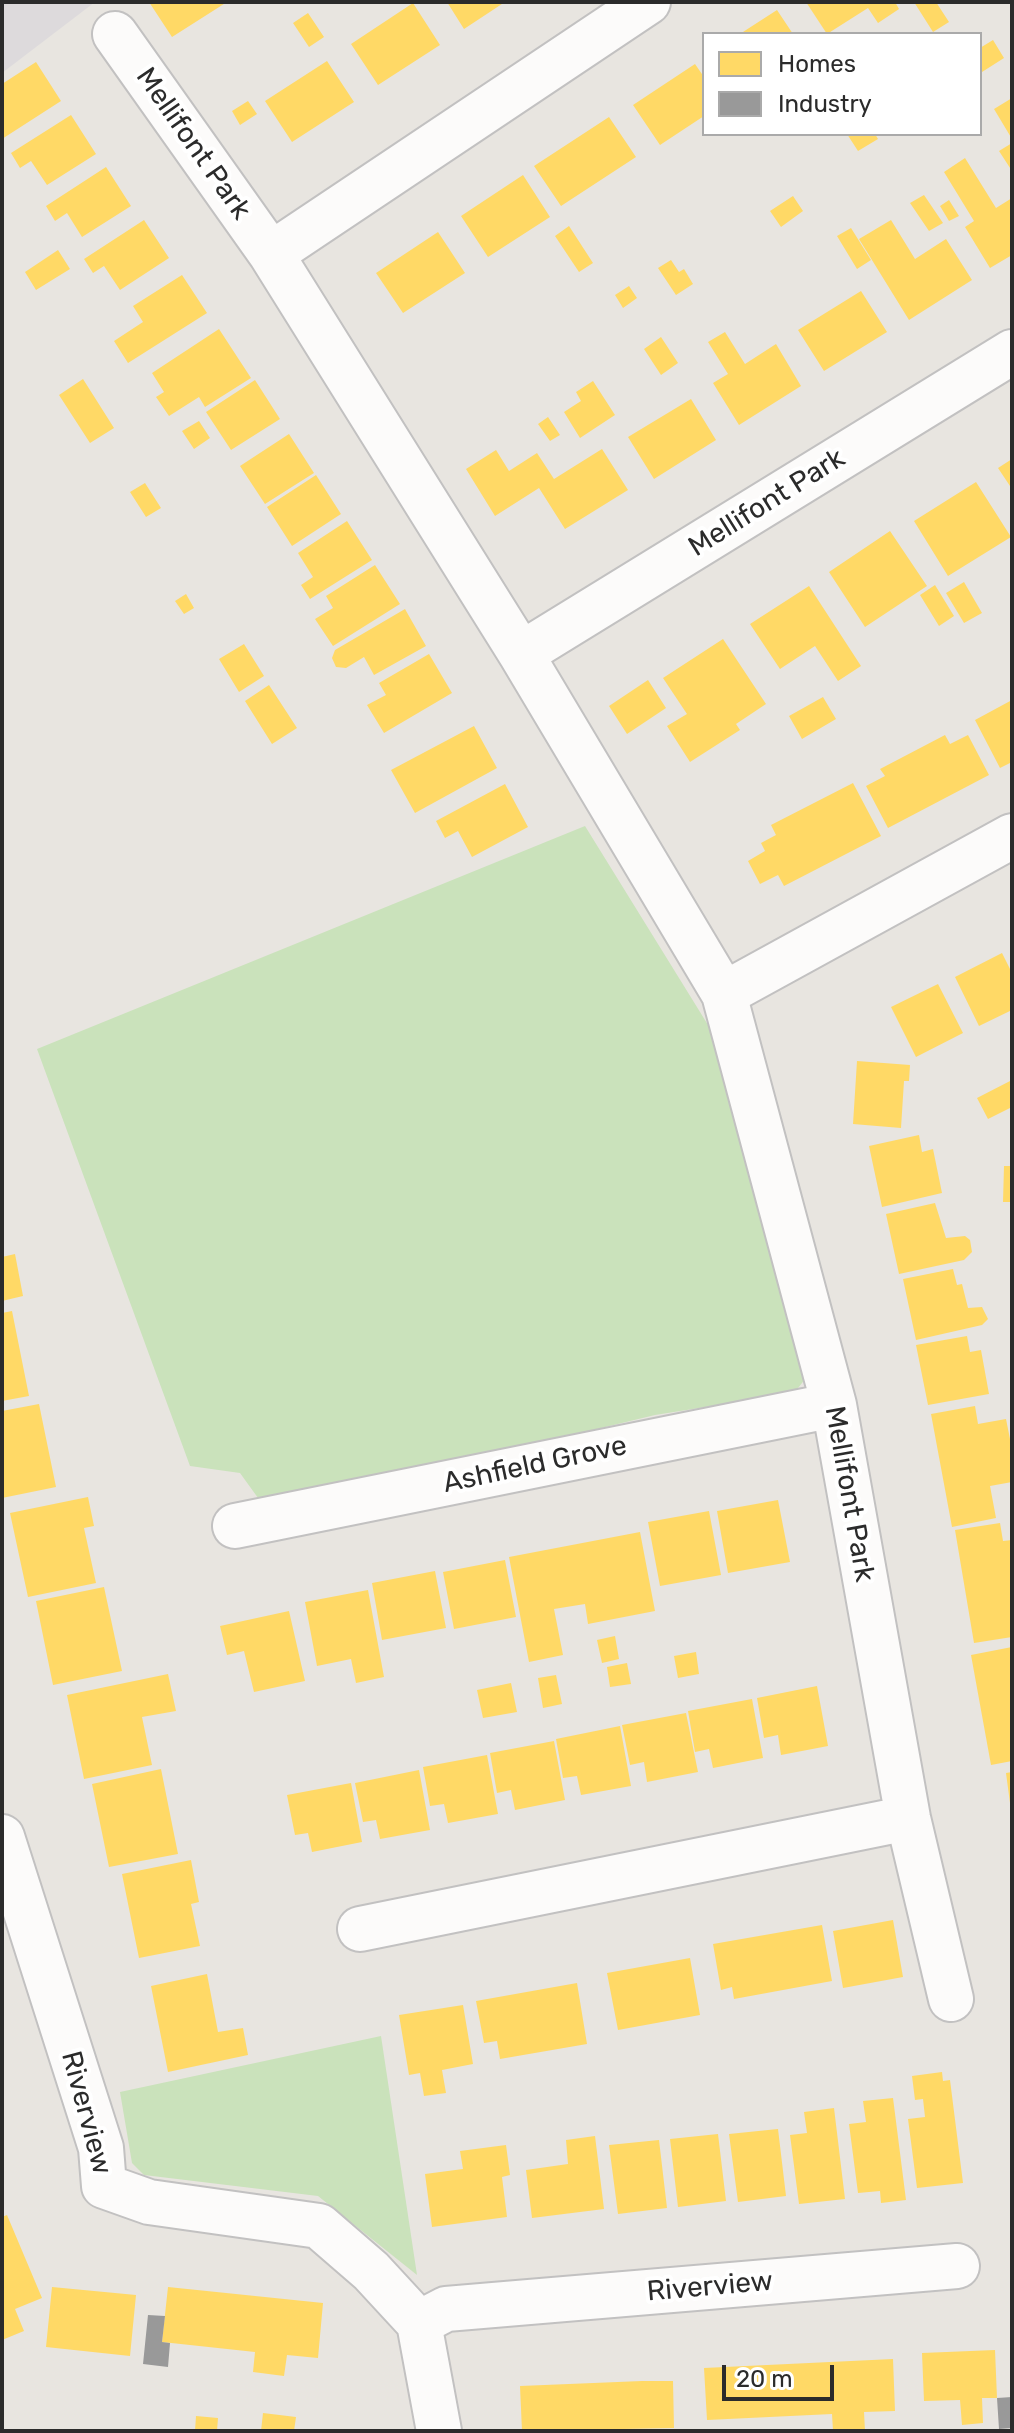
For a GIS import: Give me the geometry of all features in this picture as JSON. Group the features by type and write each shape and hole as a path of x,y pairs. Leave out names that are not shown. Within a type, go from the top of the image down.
{"street":[{"path":"271,254 648,2"},
{"name":"Mellifont Park","path":"115,34 271,254 521,654 724,994 834,1405 908,1818 951,1999"},
{"name":"Mellifont Park","path":"521,654 1012,352"},
{"path":"724,994 1012,836"},
{"name":"Ashfield Grove","path":"235,1526 834,1405"},
{"path":"360,1929 908,1818"},
{"name":"Riverview","path":"2,1837 101,2148 104,2186 149,2202 319,2226 371,2271 419,2323 446,2309 957,2266"},
{"path":"419,2323 439,2431"}],"shaded area":[{"path":"2,2 95,2 2,73"}],"green space":[{"path":"585,826 726,1054 810,1373 794,1393 655,1415 266,1509 240,1473 190,1466 37,1049"},
{"path":"381,2036 417,2275 318,2196 144,2175 132,2163 120,2092"}],"building: Homes":[{"path":"149,2 227,2 172,37"},
{"path":"447,2 505,2 464,29"},
{"path":"806,2 895,2 899,9 878,23 868,8 826,32"},
{"path":"914,2 936,2 949,22 933,32"},
{"path":"413,3 440,45 378,85 351,44"},
{"path":"777,10 792,32 743,32"},
{"path":"308,13 324,37 309,47 293,23"},
{"path":"993,40 1004,58 982,72 982,47"},
{"path":"327,61 354,102 292,142 265,101"},
{"path":"36,62 61,101 2,139 2,84"},
{"path":"695,64 702,74 702,117 660,145 633,105"},
{"path":"1012,98 1012,139 994,109"},
{"path":"248,101 257,114 240,125 232,111"},
{"path":"71,115 96,154 47,185 31,161 20,168 11,153"},
{"path":"609,117 636,157 561,206 534,166"},
{"path":"848,136 876,136 878,139 858,151"},
{"path":"1012,143 1012,171 999,151"},
{"path":"965,158 996,208 1012,198 1012,255 990,268 965,227 974,221 944,172"},
{"path":"106,167 131,206 82,237 67,213 55,221 46,206"},
{"path":"523,175 550,217 488,257 461,216"},
{"path":"924,195 943,223 929,231 910,203"},
{"path":"793,196 803,211 781,227 770,211"},
{"path":"949,200 959,216 949,221 940,206"},
{"path":"144,220 169,258 120,290 104,266 93,273 84,259"},
{"path":"891,220 915,259 946,239 972,280 909,320 859,239"},
{"path":"569,226 593,263 579,272 555,236"},
{"path":"851,228 871,260 857,269 837,236"},
{"path":"438,232 465,273 403,313 376,273"},
{"path":"58,250 70,269 36,290 25,272"},
{"path":"671,260 679,272 684,269 693,284 676,295 658,268"},
{"path":"182,275 207,313 128,363 114,341 143,322 133,306"},
{"path":"629,286 637,298 623,308 615,295"},
{"path":"861,291 887,332 824,371 798,330"},
{"path":"219,329 251,378 205,407 199,397 169,416 156,397 164,392 152,373"},
{"path":"725,332 745,364 776,344 801,386 739,425 713,383 728,374 708,342"},
{"path":"661,337 678,363 661,375 644,349"},
{"path":"83,379 114,428 90,443 59,395"},
{"path":"255,380 280,419 231,450 206,412"},
{"path":"593,381 615,415 580,438 564,412 581,401 576,392"},
{"path":"691,399 716,440 654,479 628,437"},
{"path":"548,417 560,435 550,441 538,424"},
{"path":"199,421 210,438 194,449 182,431"},
{"path":"289,434 314,473 265,504 240,466"},
{"path":"602,449 628,490 565,529 539,488 495,516 466,469 496,450 509,471 537,453 554,479"},
{"path":"1012,459 1012,489 998,468"},
{"path":"316,475 341,514 292,546 267,507"},
{"path":"976,482 1011,537 948,576 914,521"},
{"path":"145,483 161,508 146,517 130,492"},
{"path":"347,521 372,560 310,599 301,585 313,577 298,553"},
{"path":"890,531 927,586 865,627 829,572"},
{"path":"375,565 400,604 333,646 315,619 333,608 326,596"},
{"path":"964,582 982,613 964,623 946,593"},
{"path":"935,585 954,616 939,626 920,595"},
{"path":"809,586 861,666 838,681 815,646 780,669 750,624"},
{"path":"186,594 194,608 184,614 175,601"},
{"path":"405,609 426,646 374,675 364,657 346,668 336,667 332,658 335,650"},
{"path":"723,639 766,704 736,724 740,730 690,762 667,726 687,714 663,678"},
{"path":"244,644 264,676 239,692 219,659"},
{"path":"429,654 452,693 384,733 367,705 386,695 379,683"},
{"path":"648,680 666,708 627,734 609,706"},
{"path":"269,685 297,728 272,744 245,701"},
{"path":"823,697 836,719 802,739 789,716"},
{"path":"1012,700 1012,762 1000,768 975,720"},
{"path":"474,726 497,768 415,813 391,770"},
{"path":"945,735 950,744 968,735 989,775 888,828 866,786 885,776 880,769"},
{"path":"853,783 881,836 784,886 778,875 760,884 748,861 765,851 761,843 776,835 771,825"},
{"path":"505,784 528,827 472,857 458,831 445,838 436,821"},
{"path":"1002,953 1012,973 1012,1010 979,1026 955,977"},
{"path":"938,984 963,1033 916,1057 891,1007"},
{"path":"857,1061 910,1065 909,1081 904,1081 901,1128 853,1124"},
{"path":"1012,1080 1012,1107 988,1119 977,1098"},
{"path":"919,1135 922,1152 933,1149 942,1193 882,1207 869,1146"},
{"path":"1004,1166 1012,1166 1012,1202 1003,1202"},
{"path":"935,1203 946,1238 965,1236 970,1240 972,1252 964,1260 899,1274 886,1214"},
{"path":"15,1254 23,1296 2,1301 2,1257"},
{"path":"953,1269 957,1285 962,1284 968,1308 982,1307 988,1319 982,1325 916,1340 903,1279"},
{"path":"12,1311 29,1396 2,1401 2,1313"},
{"path":"967,1336 970,1352 981,1350 989,1394 928,1405 916,1345"},
{"path":"39,1404 56,1487 2,1498 2,1411"},
{"path":"975,1406 978,1424 1006,1419 1012,1449 1012,1482 990,1486 996,1518 952,1527 931,1414"},
{"path":"88,1497 94,1526 84,1528 96,1583 28,1597 10,1513"},
{"path":"778,1500 790,1562 728,1573 717,1511"},
{"path":"709,1511 721,1575 660,1586 648,1522"},
{"path":"1000,1523 1003,1541 1012,1540 1012,1637 974,1643 955,1530"},
{"path":"640,1532 655,1611 588,1624 585,1604 554,1609 563,1655 529,1662 509,1557"},
{"path":"505,1560 516,1617 454,1629 443,1572"},
{"path":"435,1571 446,1628 382,1640 372,1583"},
{"path":"104,1587 122,1671 53,1685 36,1601"},
{"path":"368,1590 384,1677 356,1683 351,1659 317,1666 305,1602"},
{"path":"289,1611 305,1681 254,1692 244,1651 227,1655 220,1626"},
{"path":"615,1636 619,1659 602,1663 597,1640"},
{"path":"1012,1647 1012,1761 991,1765 971,1655"},
{"path":"696,1652 699,1674 678,1678 674,1656"},
{"path":"627,1663 631,1684 610,1687 607,1667"},
{"path":"168,1674 176,1711 142,1717 152,1765 84,1779 67,1695"},
{"path":"556,1675 562,1704 543,1708 538,1678"},
{"path":"511,1683 517,1712 483,1718 477,1690"},
{"path":"817,1686 828,1746 781,1755 778,1735 764,1738 757,1698"},
{"path":"752,1699 763,1758 713,1768 709,1749 695,1752 688,1711"},
{"path":"686,1713 698,1772 647,1782 644,1762 630,1765 622,1725"},
{"path":"620,1726 631,1786 581,1795 577,1776 563,1778 556,1739"},
{"path":"554,1741 565,1800 515,1810 511,1790 497,1793 490,1753"},
{"path":"487,1755 498,1814 448,1823 444,1804 430,1806 423,1767"},
{"path":"161,1769 178,1854 109,1867 92,1784"},
{"path":"419,1770 430,1830 380,1839 376,1820 363,1822 355,1783"},
{"path":"1012,1772 1012,1803 1010,1803 1006,1773"},
{"path":"351,1783 362,1842 312,1852 308,1833 295,1835 287,1795"},
{"path":"191,1860 199,1902 191,1904 200,1946 139,1958 122,1874"},
{"path":"893,1920 903,1977 843,1988 833,1931"},
{"path":"822,1925 832,1981 734,1999 732,1987 721,1990 713,1944"},
{"path":"690,1958 700,2015 618,2030 607,1973"},
{"path":"207,1974 218,2032 243,2028 248,2055 168,2072 151,1986"},
{"path":"577,1983 587,2044 500,2059 497,2041 484,2043 476,2001"},
{"path":"463,2005 473,2064 442,2070 446,2093 424,2096 420,2073 409,2075 399,2015"},
{"path":"942,2072 943,2081 950,2080 963,2183 917,2188 908,2119 925,2117 923,2099 915,2100 912,2076"},
{"path":"893,2098 906,2200 881,2203 880,2191 858,2193 849,2124 866,2122 863,2101"},
{"path":"834,2108 845,2199 799,2204 790,2135 807,2133 804,2112"},
{"path":"778,2129 786,2196 738,2202 729,2134"},
{"path":"718,2134 726,2201 678,2207 670,2139"},
{"path":"595,2136 604,2209 532,2218 526,2170 568,2164 566,2140"},
{"path":"659,2140 667,2208 618,2214 609,2145"},
{"path":"506,2145 510,2175 502,2177 507,2217 432,2227 425,2174 463,2169 460,2151"},
{"path":"7,2215 42,2298 15,2309 24,2331 2,2340 2,2217"},
{"path":"52,2287 136,2295 130,2356 46,2347"},
{"path":"168,2287 323,2303 318,2358 287,2355 284,2376 253,2372 255,2352 162,2342"},
{"path":"995,2350 997,2398 982,2398 983,2423 962,2425 960,2400 924,2401 922,2353"},
{"path":"893,2359 895,2411 864,2412 865,2431 833,2431 832,2414 707,2420 704,2368"},
{"path":"673,2381 674,2428 522,2431 520,2386"},
{"path":"263,2413 296,2417 294,2431 261,2431"},
{"path":"196,2416 218,2418 217,2431 195,2431"}],"building: Industry":[{"path":"148,2315 165,2316 162,2342 170,2343 168,2367 143,2364"},
{"path":"1012,2397 1012,2428 999,2429 997,2398"}]}
